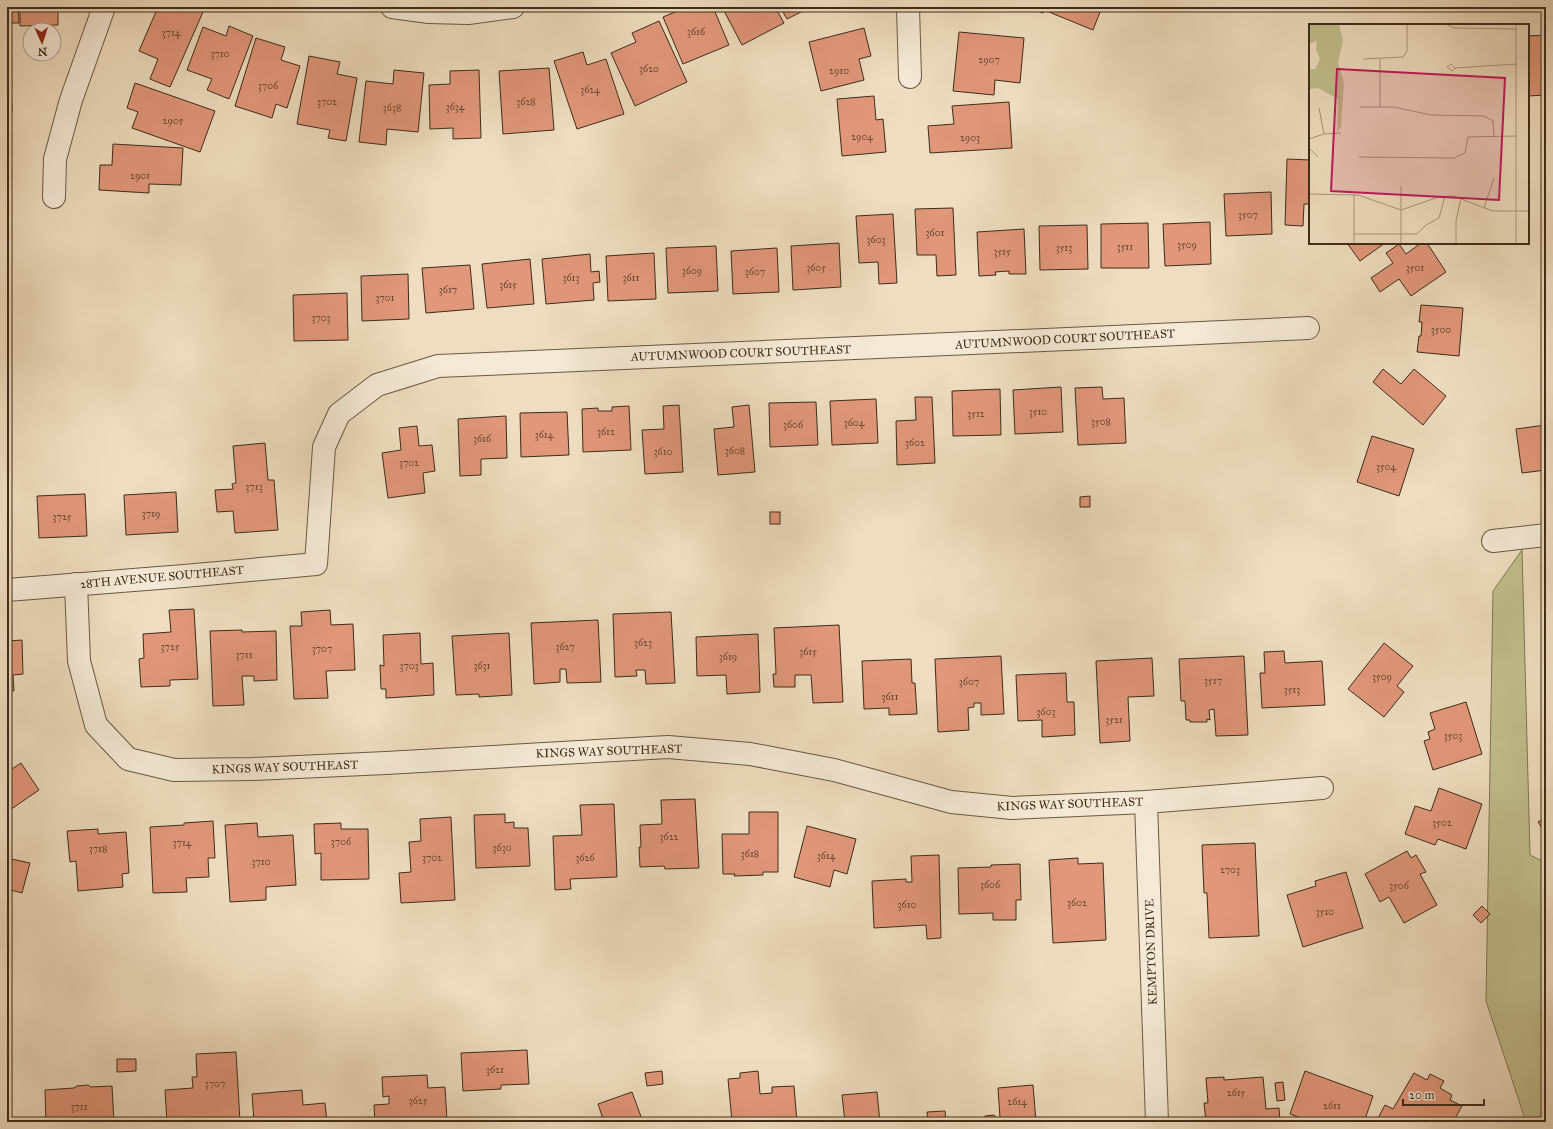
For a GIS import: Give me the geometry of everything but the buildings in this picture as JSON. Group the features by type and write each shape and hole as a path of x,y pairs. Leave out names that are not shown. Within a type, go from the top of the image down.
{"street":[{"path":"54,197 55,160 71,100 104,7"},
{"path":"392,7 429,12 468,13 503,8"},
{"path":"908,7 910,77"},
{"name":"AUTUMNWOOD COURT SOUTHEAST","path":"316,564 324,447 339,414 377,385 438,366 1113,338 1308,328"},
{"path":"1493,541 1546,535"},
{"name":"28TH AVENUE SOUTHEAST","path":"7,590 316,564"},
{"name":"KINGS WAY SOUTHEAST","path":"76,584 79,661 96,726 128,759 174,770 252,769 386,763 668,747 750,754 834,770 951,802 1012,808 1146,802 1322,788"},
{"name":"KEMPTON DRIVE","path":"1146,802 1156,1112"}],"shaded area":[{"path":"1522,550 1530,855 1546,863 1546,1122 1526,1122 1486,1001 1493,591"}]}
